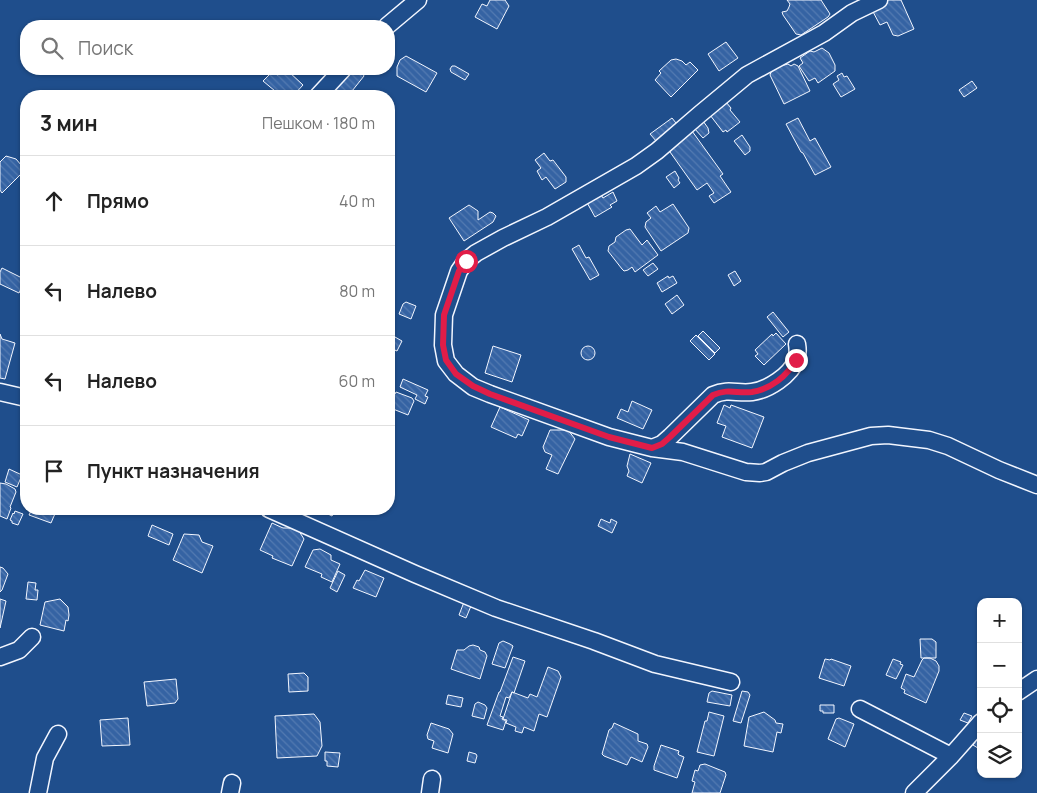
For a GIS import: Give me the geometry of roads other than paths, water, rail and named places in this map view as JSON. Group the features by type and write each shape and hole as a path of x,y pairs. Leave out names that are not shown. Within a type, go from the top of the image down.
{"street":[{"path":"394,20 418,0"},
{"path":"879,0 852,13 824,33 747,75 657,151 636,166 548,217 476,253 466,261 459,271 444,315 443,345 446,360 456,374 473,386 490,394 609,437 652,448 683,452 740,470 766,472 808,453 871,436 888,435 929,440 948,446 999,470 1037,485"},
{"path":"324,90 337,75"},
{"path":"652,448 662,444 713,395 721,391 752,392 775,383 791,369 796,360 797,344"},
{"path":"0,392 20,397"},
{"path":"283,515 496,608 655,664 731,682"},
{"path":"0,657 19,650 32,637"},
{"path":"1022,689 1037,679"},
{"path":"860,709 951,756"},
{"path":"914,793 977,727"},
{"path":"38,793 45,758 58,734"}]}
